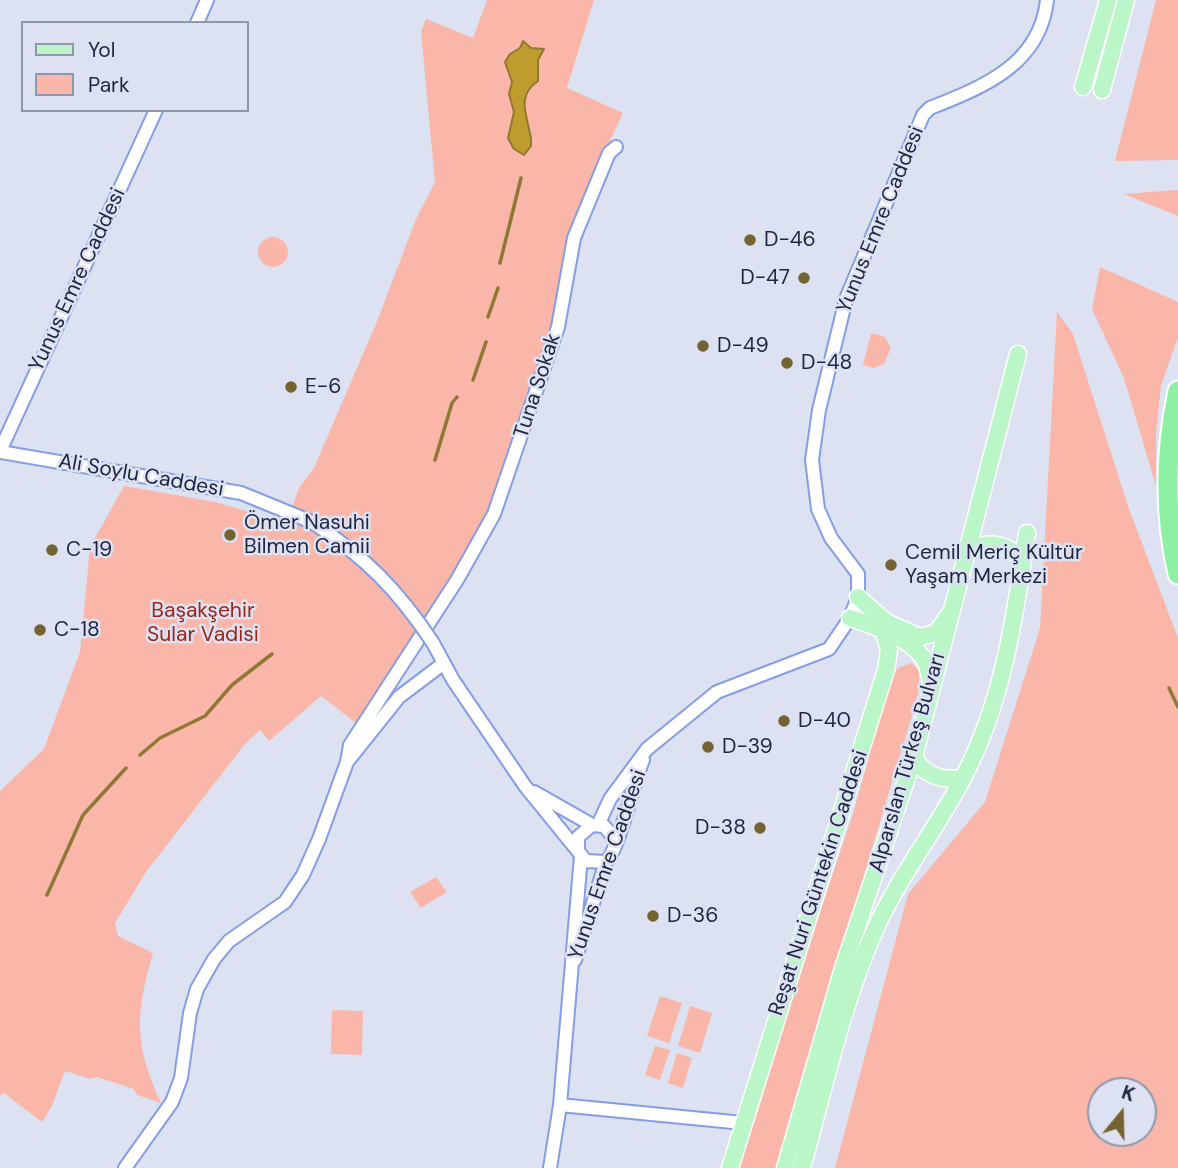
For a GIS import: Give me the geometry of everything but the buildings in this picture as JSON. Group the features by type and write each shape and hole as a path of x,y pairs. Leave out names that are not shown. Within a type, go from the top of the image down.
{"highway":[{"path":"1178,391 1171,430 1167,493 1178,574"}],"main road":[{"path":"1083,87 1108,0"},
{"path":"1102,90 1126,0"},
{"name":"Alparslan Türkeş Bulvarı","path":"785,1168 843,968 914,757 1018,354"},
{"name":"Alparslan Türkeş Bulvarı","path":"802,1168 842,1026 874,931 896,887 963,778 991,710 1014,624 1027,533"},
{"path":"969,549 1001,544 1014,550 1023,561"},
{"path":"858,597 885,627 915,649 927,663 932,685"},
{"path":"850,618 911,635 929,637 936,632 953,608"},
{"name":"Reşat Nuri Güntekin Caddesi","path":"730,1168 886,670 888,649 885,627"},
{"path":"886,670 903,657 915,657 927,663"},
{"path":"914,757 925,772 940,778 963,778"}],"street":[{"path":"198,21 207,0"},
{"name":"Yunus Emre Caddesi","path":"550,1168 560,1105 578,837 595,825 610,799 647,749 717,692 829,649 850,618 858,597 858,574 831,538 818,509 812,460 819,410 846,299 923,115 930,108 992,82 1014,67 1036,36 1047,0"},
{"name":"Yunus Emre Caddesi","path":"0,452 155,112"},
{"name":"Tuna Sokak","path":"125,1168 172,1102 181,1078 190,1013 197,989 229,941 285,902 303,875 331,811 350,745 434,617 494,514 558,327 574,238 609,153 616,147"},
{"name":"Ali Soylu Caddesi","path":"0,452 241,493 312,522 350,547 382,576 410,607 525,786 579,853"},
{"path":"347,762 399,697 444,663"},
{"name":"Yunus Emre Caddesi","path":"569,981 606,862 615,851 616,840 647,749"},
{"name":"Ali Soylu Caddesi","path":"525,786 595,825"},
{"path":"595,825 610,830 616,840"},
{"path":"579,853 592,863 606,862"},
{"path":"560,1105 743,1123"}],"green space":[{"name":"Başakşehir Sular Vadisi","path":"487,0 594,0 567,88 623,113 573,220 551,326 501,482 472,547 357,724 321,696 269,741 260,730 245,744 146,872 115,923 118,936 153,953 143,994 140,1029 146,1063 161,1103 137,1095 134,1089 97,1077 90,1079 65,1071 52,1106 42,1122 4,1093 0,1096 0,791 44,749 80,652 90,547 124,486 216,502 286,523 299,488 314,468 378,319 416,219 435,182 421,32 426,19 473,38"},
{"path":"1156,0 1178,0 1178,160 1115,161"},
{"path":"1178,190 1178,216 1124,194"},
{"path":"273,237 284,241 288,252 284,263 273,267 262,263 258,252 262,241"},
{"path":"1100,267 1178,302 1178,337 1161,386 1156,433 1156,486 1124,378 1092,309"},
{"path":"1057,312 1073,334 1129,509 1178,638 1178,1168 835,1168 908,894 985,802 1040,628"},
{"path":"871,333 885,337 891,348 884,364 873,368 863,365"},
{"path":"911,663 919,670 919,689 911,719 776,1168 739,1168 787,1009 853,814 889,684 898,668"},
{"path":"436,877 447,892 421,908 410,892"},
{"path":"660,996 682,1003 669,1043 647,1036"},
{"path":"690,1006 712,1013 700,1053 678,1046"},
{"path":"332,1010 363,1011 362,1055 331,1054"},
{"path":"655,1046 670,1050 660,1080 645,1075"},
{"path":"677,1053 692,1058 683,1088 668,1083"}],"shaded area":[{"path":"523,41 531,48 544,49 538,60 538,81 526,94 525,108 531,146 524,155 514,149 508,138 514,112 509,94 512,82 505,62 510,54 520,48"}],"waterway":[{"path":"500,263 521,178"},
{"path":"488,317 498,288"},
{"path":"473,380 486,342"},
{"path":"435,460 452,403 457,397"},
{"path":"140,755 160,738 205,716 232,685 272,654"},
{"path":"1169,688 1178,707"},
{"path":"47,895 83,815 126,768"}],"place":[{"name":"D-46","path":"750,240"},
{"name":"D-47","path":"804,278"},
{"name":"D-49","path":"703,346"},
{"name":"D-48","path":"787,363"},
{"name":"E-6","path":"291,387"},
{"name":"Ömer Nasuhi Bilmen Camii","path":"230,535"},
{"name":"C-19","path":"52,550"},
{"name":"Cemil Meriç Kültür Yaşam Merkezi","path":"891,565"},
{"name":"C-18","path":"40,630"},
{"name":"D-40","path":"784,721"},
{"name":"D-39","path":"708,747"},
{"name":"D-38","path":"760,828"},
{"name":"D-36","path":"653,916"}]}
